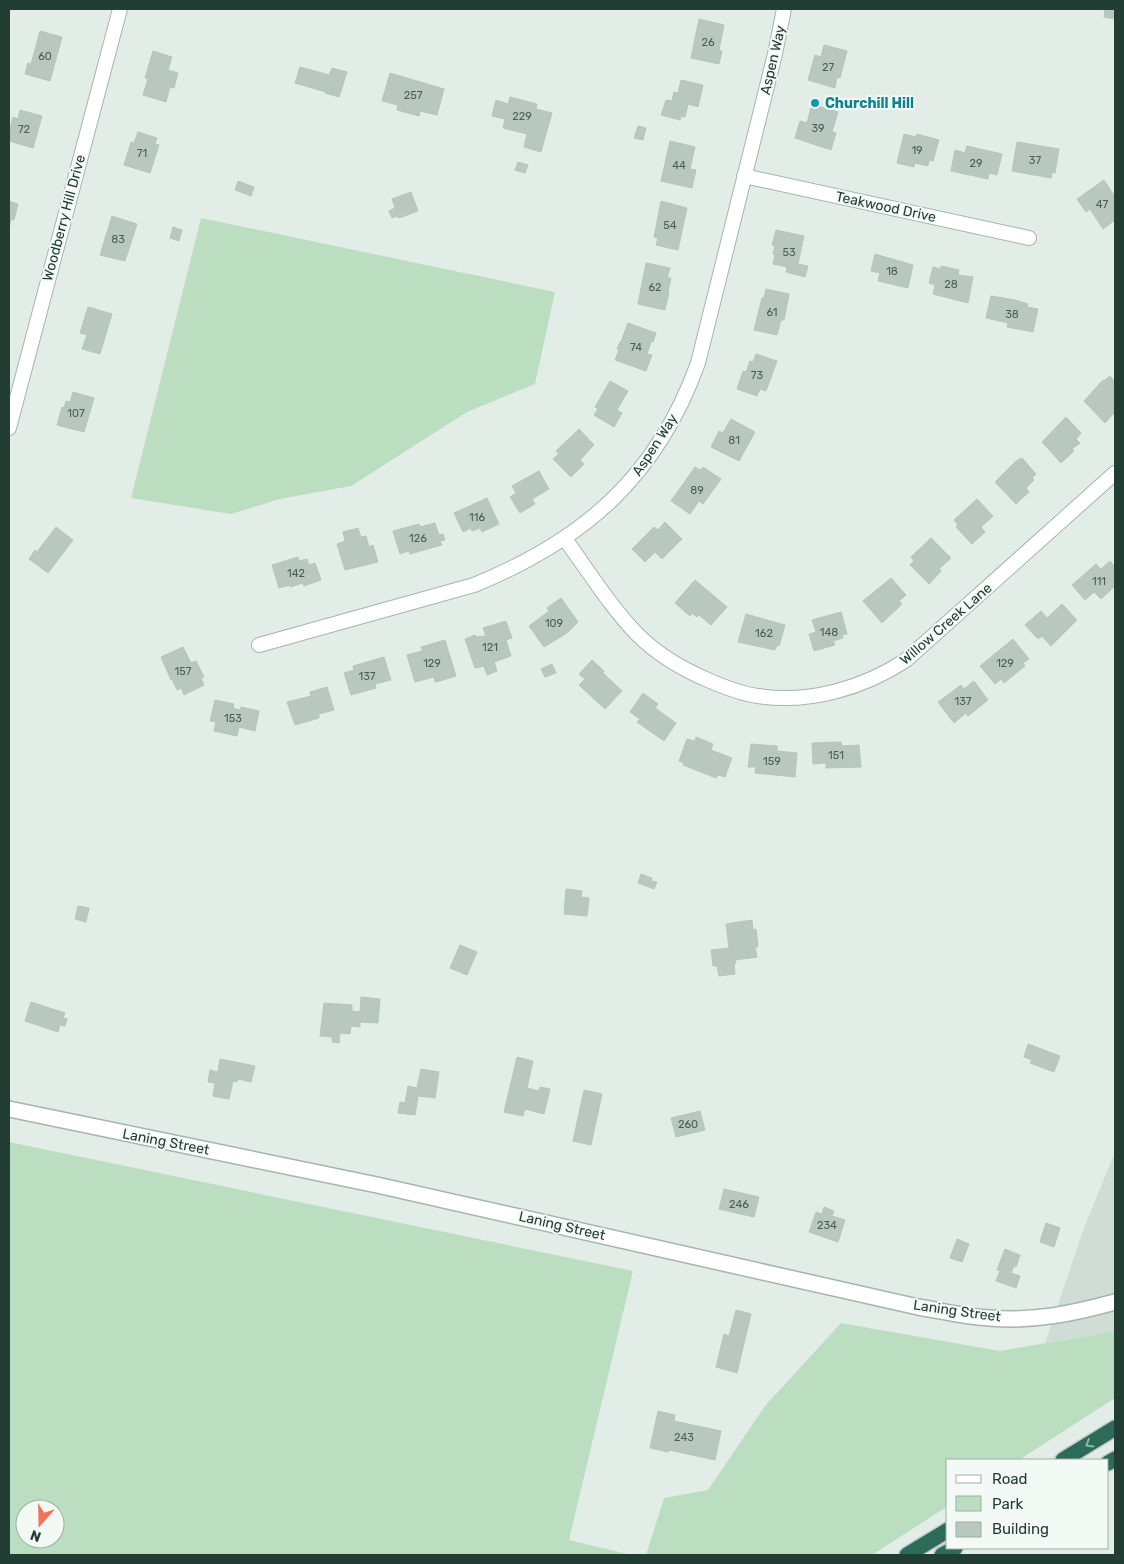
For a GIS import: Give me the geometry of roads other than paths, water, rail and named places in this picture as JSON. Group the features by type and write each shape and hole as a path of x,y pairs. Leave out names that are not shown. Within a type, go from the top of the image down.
{"highway":[{"path":"1065,1459 1115,1428"},
{"path":"907,1555 946,1531"},
{"path":"942,1555 953,1549"}],"street":[{"name":"Woodberry Hill Drive","path":"9,428 120,9"},
{"name":"Aspen Way","path":"258,645 474,585 530,560 565,538 601,511 636,476 655,450 682,402 698,363 775,54 784,9"},
{"name":"Teakwood Drive","path":"744,176 1029,238"},
{"name":"Willow Creek Lane","path":"565,538 631,628 651,647 670,661 706,680 749,694 775,698 804,697 858,685 883,674 906,660 1115,473"},
{"name":"Laning Street","path":"9,1109 377,1185 955,1314 1024,1319 1057,1316 1115,1302"}],"place":[{"name":"Churchill Hill","path":"815,103"}]}
